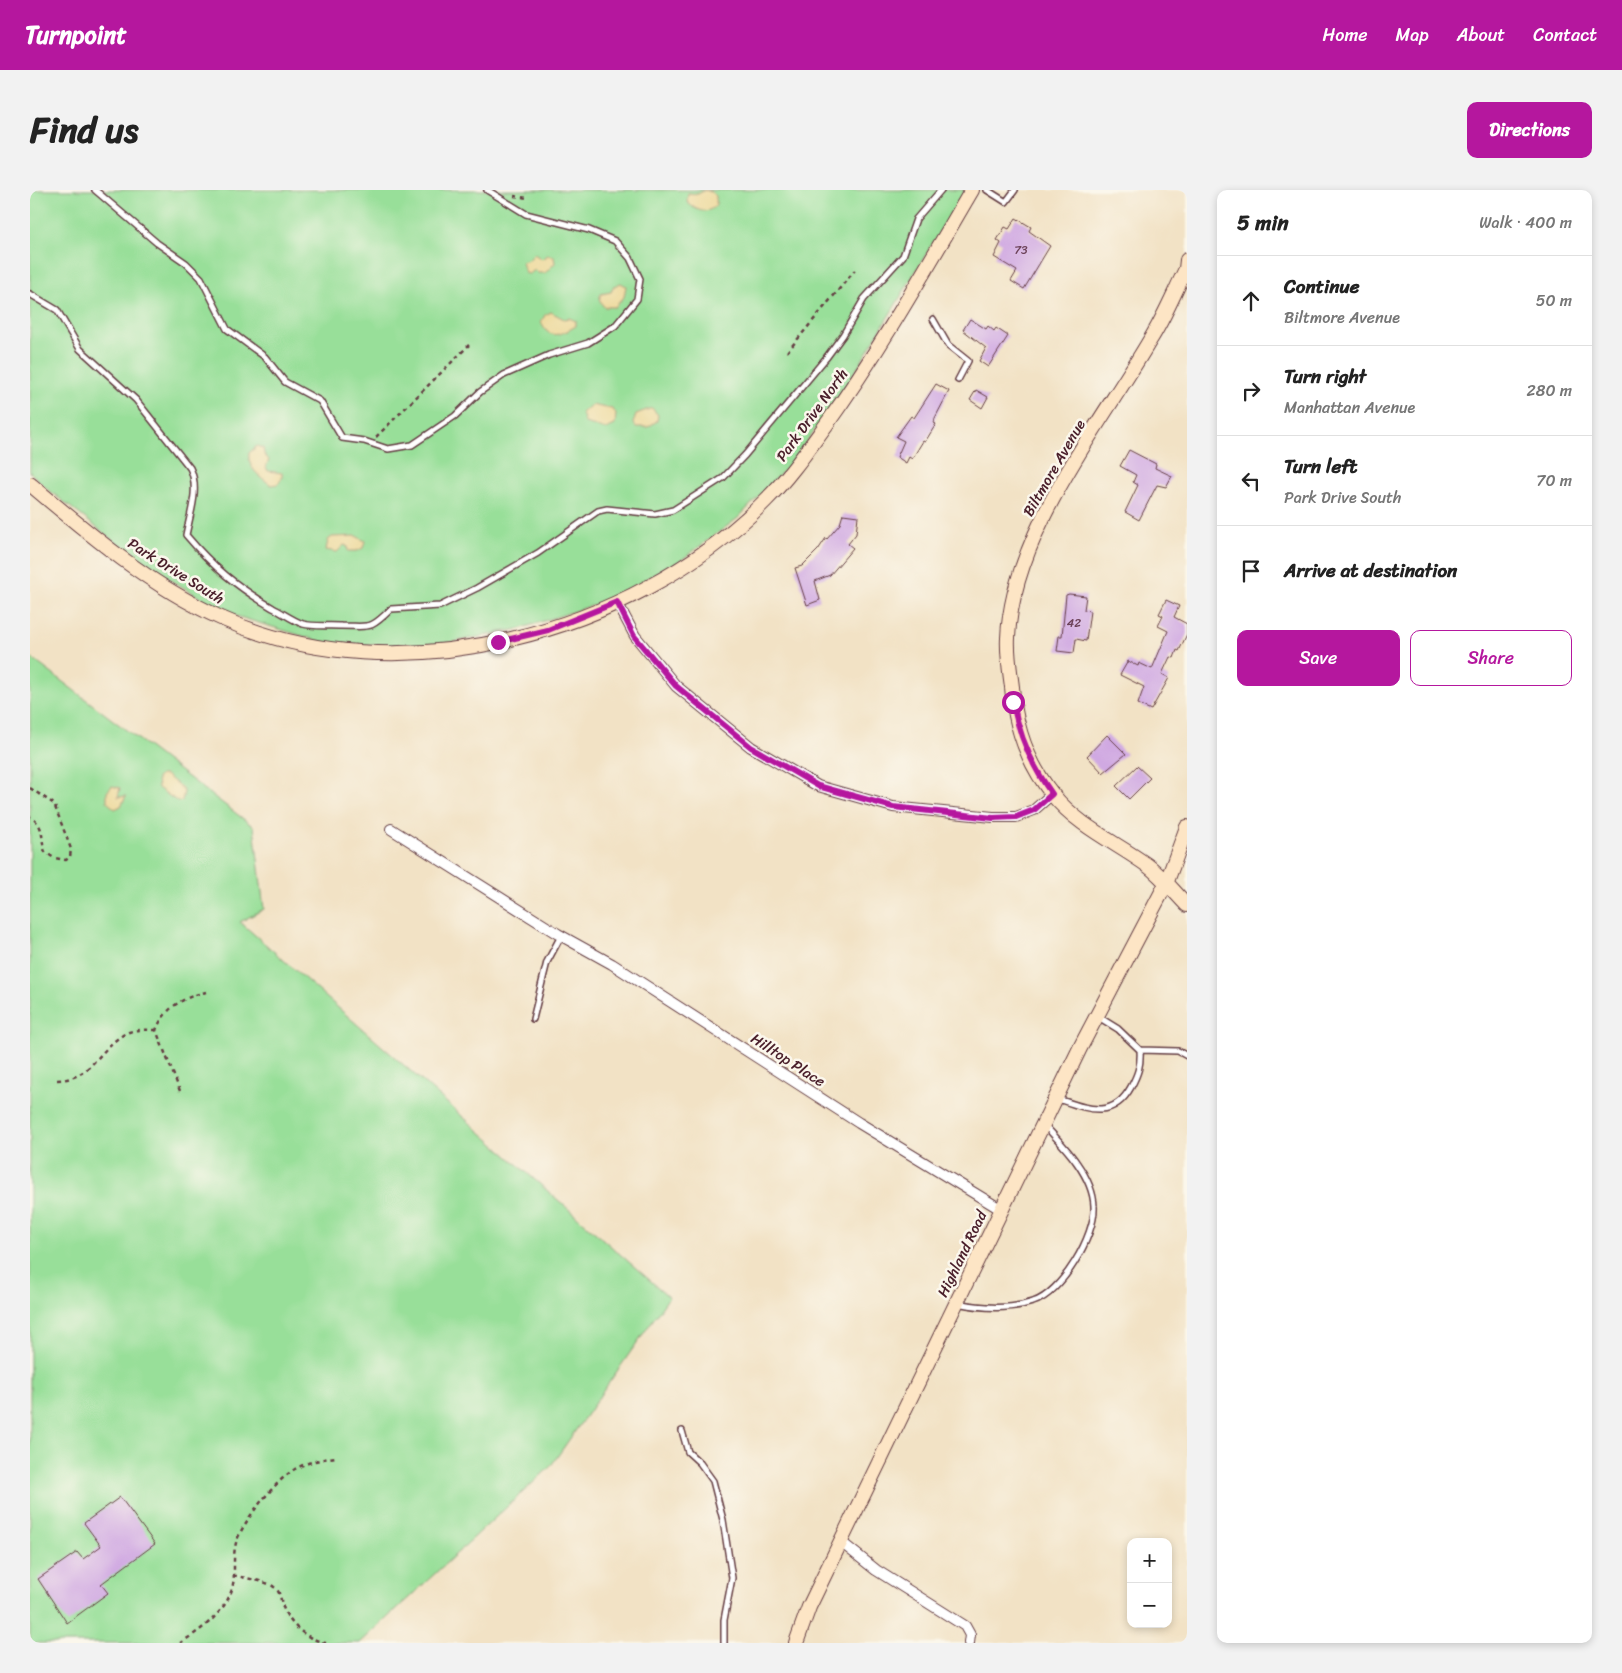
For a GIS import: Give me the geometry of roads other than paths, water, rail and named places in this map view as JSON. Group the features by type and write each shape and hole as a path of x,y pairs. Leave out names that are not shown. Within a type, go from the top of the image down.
{"street":[{"name":"Park Drive North","path":"617,602 704,553 737,528 768,499 798,464 857,382 972,190"},
{"name":"Biltmore Avenue","path":"1187,260 1186,269 1151,338 1044,513 1022,566 1014,597 1008,638 1017,726 1030,758 1052,794 1079,820 1148,866 1187,905"},
{"name":"Park Drive South","path":"30,484 79,526 168,589 221,618 268,635 321,647 402,655 447,652 548,630 617,602"},
{"path":"617,602 634,636 676,686 751,747 818,786 893,807 993,818 1016,817 1034,810 1052,794"},
{"name":"Highland Road","path":"796,1643 809,1607 1055,1098 1166,884 1187,828"},
{"name":"Hilltop Place","path":"391,829 560,935 612,964 859,1124 1002,1210"},
{"path":"841,1542 876,1570 965,1626 970,1635 969,1643"}],"lane":[{"path":"95,190 196,273 227,329 265,357 285,382 320,402 342,438 364,441 388,449 412,444 455,416 480,392 504,375 549,355 588,343 616,326 637,300 640,279 630,258 615,241 588,230 526,214 487,190"},
{"path":"30,294 57,310 80,349 136,400 190,468 194,477 194,490 186,535 206,559 222,574 250,594 292,619 305,624 367,628 377,622 391,609 440,606 478,588 538,553 598,511 607,509 655,514 673,510 723,478 745,455 826,358 843,335 864,299 903,256 910,241 910,230 916,219 941,190"},
{"path":"987,190 1006,202 1015,190"},
{"path":"933,319 948,346 968,361 958,380"},
{"path":"533,1019 547,962 560,935"},
{"path":"1055,1098 1084,1108 1111,1108 1124,1100 1133,1084 1141,1065 1140,1050 1118,1028 1096,1016"},
{"path":"1140,1050 1178,1051 1187,1056"},
{"path":"956,1303 984,1308 1034,1302 1059,1284 1077,1258 1090,1233 1094,1206 1088,1181 1062,1144 1043,1124"},
{"path":"682,1430 688,1452 700,1463 713,1482 723,1520 732,1578 724,1620 724,1643"}]}
